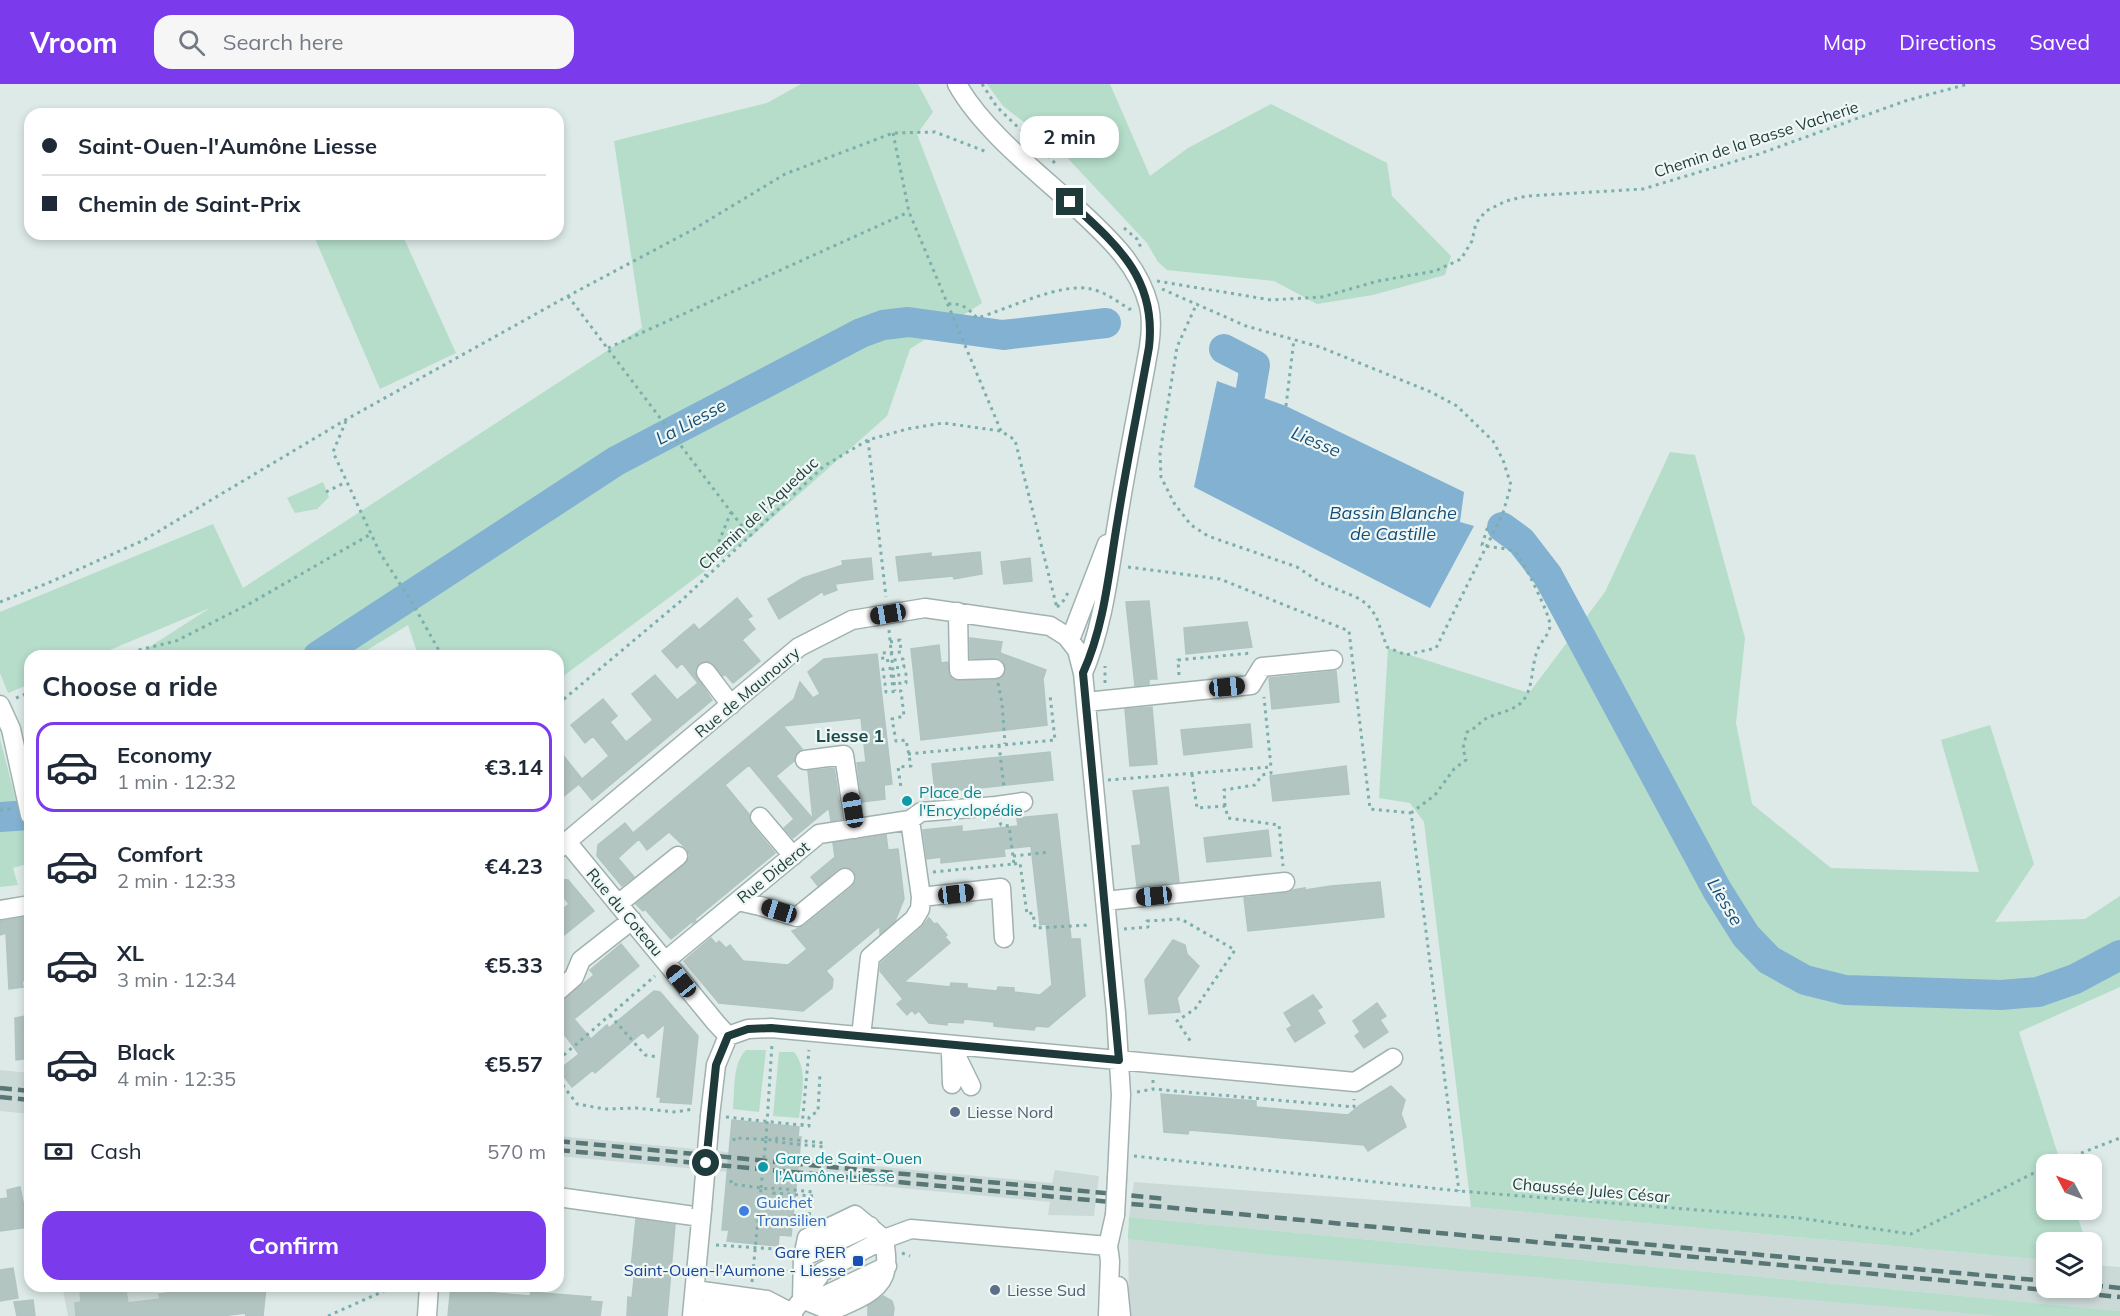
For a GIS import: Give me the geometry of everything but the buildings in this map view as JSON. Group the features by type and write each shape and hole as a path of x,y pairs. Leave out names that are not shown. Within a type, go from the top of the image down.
{"street":[{"path":"957,84 968,102 995,132 1111,240 1133,268 1149,307 1151,322 1149,347 1118,514 1107,589 1097,636 1083,673"},
{"path":"1108,1316 1109,1254 1118,1178 1121,1095 1083,673 1077,650 1070,640 1118,514"},
{"name":"Rue de Maunoury","path":"564,845 799,648 852,620 925,608 1050,626 1070,640"},
{"path":"958,612 958,670 995,669"},
{"path":"1086,702 1251,685 1262,667 1333,660"},
{"path":"706,672 730,705"},
{"path":"0,705 11,729 24,788"},
{"path":"805,760 844,755 855,829"},
{"name":"Rue Diderot","path":"660,968 819,834 910,820 921,812 1008,804"},
{"path":"760,817 793,855"},
{"path":"861,1036 870,957 914,919 926,897 910,820"},
{"name":"Rue du Coteau","path":"564,847 632,920 660,968 728,1036"},
{"path":"618,904 678,856"},
{"path":"738,901 797,917 845,878"},
{"path":"1105,901 1285,882"},
{"path":"926,897 1001,888 1004,938"},
{"path":"0,910 24,906"},
{"path":"564,986 574,977 582,960 632,920"},
{"path":"796,1310 800,1257 870,1226 884,1239 886,1266 796,1310 693,1312 701,1213 704,1113 716,1065 728,1036 748,1029 771,1028 1355,1082 1393,1058"},
{"path":"951,1045 952,1084"},
{"path":"951,1045 971,1086"},
{"path":"564,1198 701,1213"},
{"path":"796,1310 822,1272 884,1239 911,1229 1109,1254"},
{"path":"1109,1254 1118,1280 1121,1316"},
{"path":"695,1290 767,1300 796,1310"},
{"path":"427,1316 429,1292"}],"path":[{"path":"982,84 997,107 1058,166"},
{"name":"Chemin de la Basse Vacherie","path":"1157,280 1270,300 1322,297 1378,281 1435,271 1461,259 1472,242 1476,223 1486,211 1506,201 1527,196 1643,189 1759,154 1905,101 1968,84"},
{"path":"0,602 144,540 347,419 694,229 785,174 893,133 935,132"},
{"path":"893,133 909,212 1001,431 1016,440 1057,608"},
{"path":"608,348 909,212"},
{"path":"1121,225 1137,239 1146,258"},
{"path":"948,304 959,303 977,318 1057,291 1090,288 1107,295 1129,309 1149,307"},
{"path":"1159,288 1197,303 1246,326 1320,347 1431,392 1457,406 1493,441 1512,484 1503,513 1436,648 1406,655 1387,647 1376,616 1367,604 1321,583 1297,567 1208,536 1191,525 1174,503 1161,477 1160,453 1177,347 1197,303"},
{"path":"568,296 750,536"},
{"path":"1286,406 1294,339"},
{"path":"347,419 333,452 380,553 439,650"},
{"name":"Chemin de l'Aqueduc","path":"564,699 704,579 824,466 868,440 907,429 943,423 1001,431"},
{"path":"868,440 886,591"},
{"path":"326,492 346,482"},
{"path":"704,579 731,512"},
{"path":"1122,566 1220,579 1349,631 1371,809 1411,813 1434,795 1454,769 1466,760 1463,748 1467,732 1477,728 1484,720 1509,710 1524,700 1531,683 1538,649 1550,625 1529,574 1517,554 1482,545 1488,526"},
{"path":"139,650 176,641 249,603 371,534"},
{"path":"895,691 894,684 894,676 893,668 892,660 891,652 890,642 900,640 901,652 891,652 882,653 883,661 892,660 903,659 904,667 893,668 883,669 884,677 894,676 906,674 906,683 894,684 885,684 886,692 901,691 904,716 892,719 896,741 906,740 910,766 898,767 901,788"},
{"path":"1181,692 1178,660 1258,652 1262,667 1271,773 1262,775 1255,785 1224,790 1225,806 1228,818 1280,825 1285,882"},
{"path":"999,689 1005,744"},
{"path":"908,753 1055,740 1050,695"},
{"path":"999,745 1008,804 1001,825 1009,826 1014,864"},
{"path":"1093,781 1271,767"},
{"path":"1192,774 1197,808 1225,806"},
{"path":"1411,813 1459,1191"},
{"path":"1013,856 1050,852"},
{"path":"926,897 928,872 1020,862 1028,914 1033,913 1035,928 1079,926"},
{"path":"1107,930 1148,927 1147,921 1182,919 1235,950 1195,1009 1177,1021 1191,1042"},
{"path":"564,1055 660,968"},
{"path":"610,1015 645,1055 659,1057"},
{"path":"751,1292 773,1049"},
{"path":"802,1126 809,1050"},
{"path":"1152,1063 1153,1089"},
{"path":"564,1087 577,1104 605,1109 636,1108 676,1113 691,1109 704,1113 809,1126 809,1118 818,1111 820,1074"},
{"path":"1132,1094 1153,1089 1353,1107 1355,1082"},
{"path":"734,1141 734,1138 776,1141 777,1138 825,1145"},
{"path":"2079,1154 2120,1138"},
{"name":"Chaussée Jules César","path":"1119,1154 1459,1191 1798,1218 1911,1234 2036,1172"},
{"path":"731,1180 731,1184 772,1189 773,1193 813,1194"},
{"path":"709,1269 784,1273 800,1257 783,1251 716,1245"},
{"path":"328,1316 382,1292"}],"shaded area":[{"path":"0,1070 24,1072 24,1113 0,1111"},
{"path":"564,1137 1052,1183 1055,1170 1099,1176 1094,1216 1048,1215 1050,1202 564,1157"},
{"path":"1134,1182 1471,1207 2036,1259 2036,1298 2102,1298 2102,1266 2120,1267 2120,1311 1129,1217"},
{"path":"1128,1229 2007,1316 1129,1316"},
{"path":"63,1292 159,1292 162,1316 68,1316"}],"green space":[{"path":"801,84 918,84 933,112 917,134 982,303 910,349 887,416 752,536 564,676 564,650 416,650 408,625 367,650 145,650 210,608 110,650 24,650 24,686 8,693 0,673 0,612 213,524 243,588 642,328 614,141 767,103"},
{"path":"987,84 1110,84 1150,176 1188,148 1271,104 1387,163 1392,196 1451,256 1445,275 1373,295 1317,304 1274,281 1167,270 1158,262 1147,243 1061,151 1003,106"},
{"path":"316,240 405,240 456,353 380,389"},
{"path":"1670,452 1695,455 1745,638 1736,723 1752,804 1831,868 1979,872 1941,740 1990,725 2034,864 1995,922 2085,919 2120,896 2120,987 2019,1032 2058,1154 2036,1154 2036,1220 2079,1220 2083,1232 2036,1232 2036,1259 1471,1207 1424,822 1410,803 1379,798 1388,648 1529,693 1605,592"},
{"path":"323,482 329,497 317,509 295,513 287,498"},
{"path":"0,739 24,831 24,865 13,868 18,885 0,887"},
{"path":"746,1050 766,1050 759,1112 733,1109 736,1070"},
{"path":"779,1052 794,1052 799,1059 803,1084 799,1118 773,1116"},
{"path":"1129,1217 2120,1311 2120,1316 2000,1316 1273,1255 1128,1239"}],"water":[{"name":"Bassin Blanche de Castille","path":"1217,381 1286,406 1464,492 1460,522 1474,526 1430,608 1194,487"}],"waterway":[{"name":"La Liesse","path":"327,650 616,461 861,333 883,325 908,322 1003,335 1106,323"},
{"name":"Liesse","path":"1224,349 1255,365 1247,412 1266,421"},
{"name":"Liesse","path":"1502,527 1521,541 1548,576 1717,890 1746,936 1769,960 1805,980 1845,990 2001,995 2038,992 2075,979 2120,955"},
{"name":"La Liesse","path":"0,817 24,815"}],"railway":[{"path":"0,1088 24,1090"},
{"path":"0,1097 24,1099"},
{"path":"564,1142 1167,1199"},
{"path":"564,1151 2120,1297"},
{"path":"1555,1236 2036,1280"},
{"path":"2102,1286 2120,1288"}],"place":[{"name":"Place de l'Encyclopédie","path":"907,801"},
{"name":"Liesse Nord","path":"955,1112"},
{"name":"Gare de Saint-Ouen l'Aumône Liesse","path":"763,1167"},
{"name":"Guichet Transilien","path":"744,1211"},
{"name":"Gare RER Saint-Ouen-l'Aumone - Liesse","path":"858,1261"},
{"name":"Liesse Sud","path":"995,1290"}],"district":[{"name":"Liesse 1","path":"850,736"}],"route":[{"path":"706,1163 716,1065 728,1036 748,1029 771,1028 1119,1060 1083,673 1097,636 1107,589 1118,514 1149,347 1151,322 1149,307 1140,280 1133,268 1111,240 1070,202"}]}
